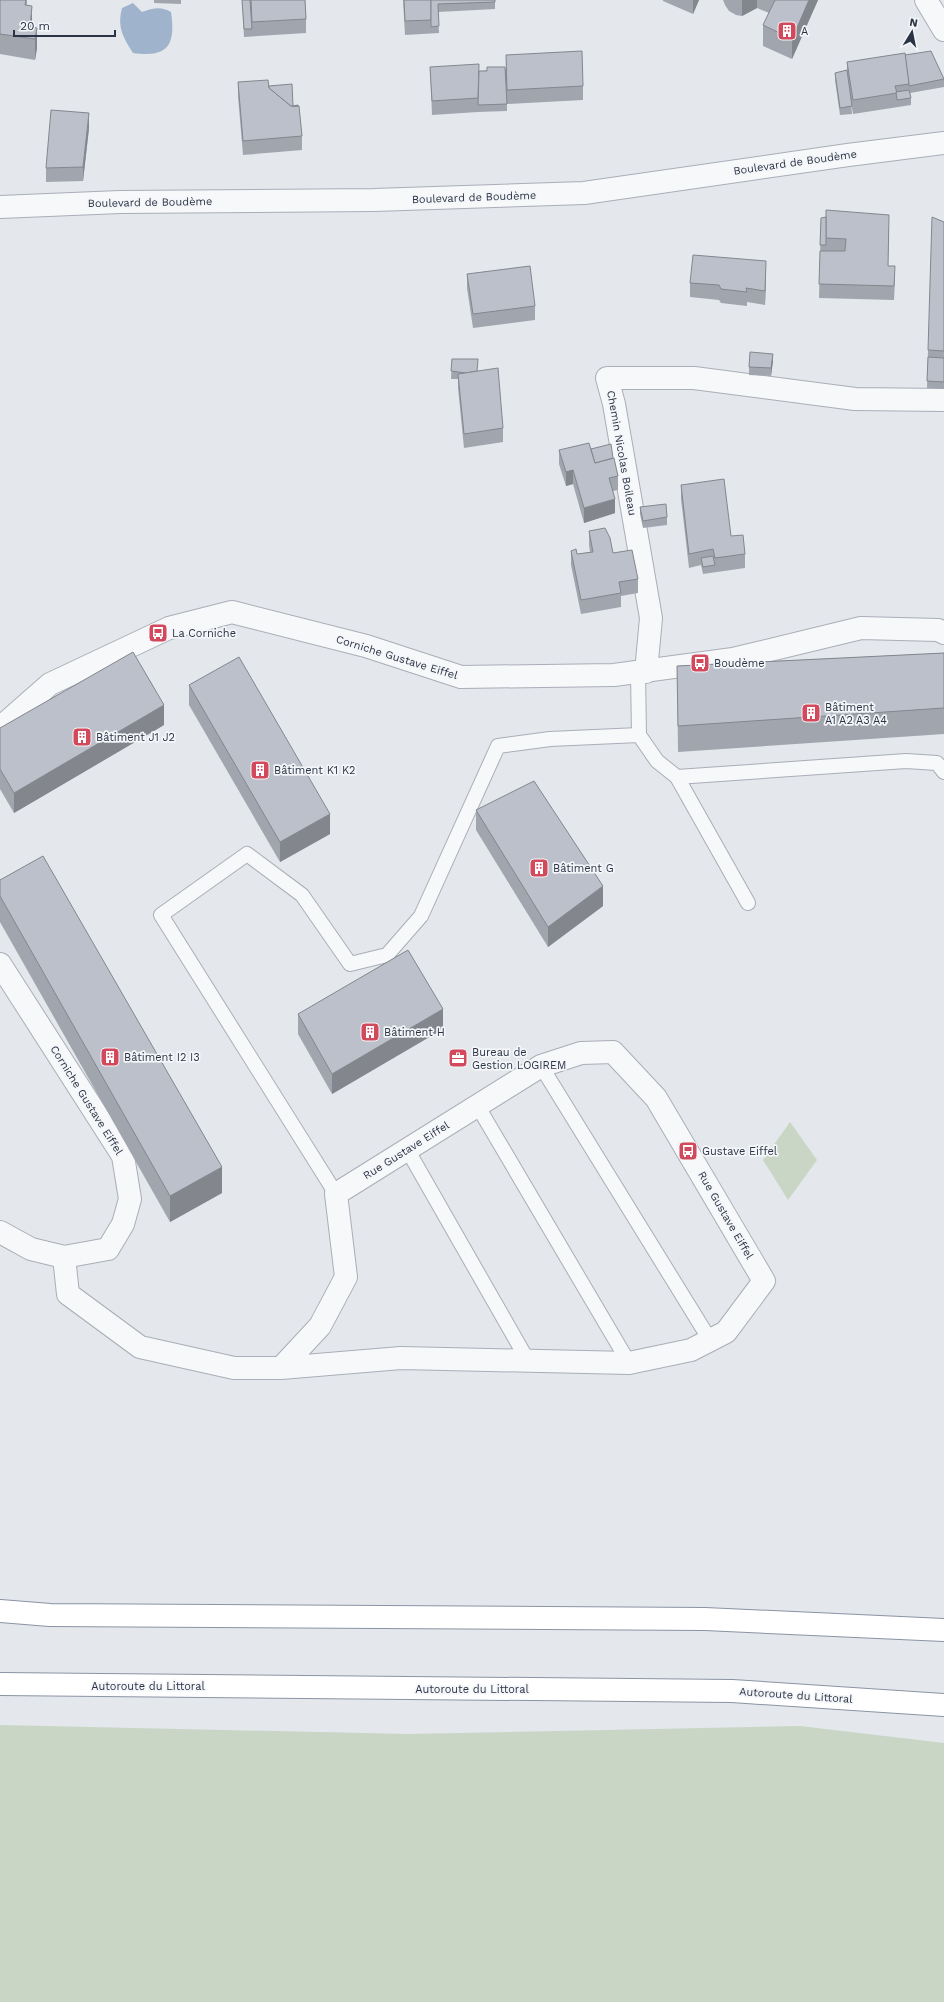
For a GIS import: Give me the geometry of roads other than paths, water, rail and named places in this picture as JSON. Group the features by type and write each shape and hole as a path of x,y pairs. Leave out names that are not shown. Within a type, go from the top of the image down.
{"highway":[{"path":"0,1611 58,1615 705,1619 944,1630"},
{"name":"Autoroute du Littoral","path":"0,1684 732,1691 944,1705"}],"street":[{"path":"926,0 944,30"},
{"name":"Boulevard de Boudème","path":"0,207 120,202 374,200 584,193 848,154 944,143"},
{"name":"Chemin Nicolas Boileau","path":"642,672 651,618 614,404 607,378 694,378 855,399 944,400"},
{"name":"Corniche Gustave Eiffel","path":"0,728 50,684 169,628 232,612 366,646 460,677 614,675 642,672 733,658 861,628 938,630 944,633"},
{"name":"Corniche Gustave Eiffel","path":"0,964 123,1156 130,1200 123,1224 108,1249 64,1257"},
{"name":"Rue Gustave Eiffel","path":"64,1257 68,1294 140,1347 234,1368 281,1368 401,1358 629,1363 691,1350 726,1332 764,1280 660,1105 613,1052 580,1052 541,1066 336,1194"},
{"path":"281,1368 320,1326 346,1277 336,1194"},
{"path":"0,1232 31,1249 64,1257"}],"lane":[{"path":"642,672 639,735 657,761 677,777 748,903"},
{"path":"336,1194 161,915 247,854 302,895 350,964 387,955 421,916 498,746 550,739 639,735"},
{"path":"677,777 906,761 937,763 944,772"},
{"path":"541,1066 710,1340"},
{"path":"477,1105 629,1363"},
{"path":"407,1149 528,1361"}],"water":[{"path":"133,3 142,12 157,8 171,12 172,33 167,47 162,51 145,54 133,53 129,47 122,32 120,21 122,8"}],"place":[{"name":"A","path":"787,31"},
{"name":"La Corniche","path":"158,633"},
{"name":"Boudème","path":"700,663"},
{"name":"Bâtiment A1 A2 A3 A4","path":"811,713"},
{"name":"Bâtiment J1 J2","path":"82,737"},
{"name":"Bâtiment K1 K2","path":"260,770"},
{"name":"Bâtiment G","path":"539,868"},
{"name":"Bâtiment H","path":"370,1032"},
{"name":"Bâtiment I2 I3","path":"110,1057"},
{"name":"Bureau de Gestion LOGIREM","path":"458,1058"},
{"name":"Gustave Eiffel","path":"688,1151"}]}
